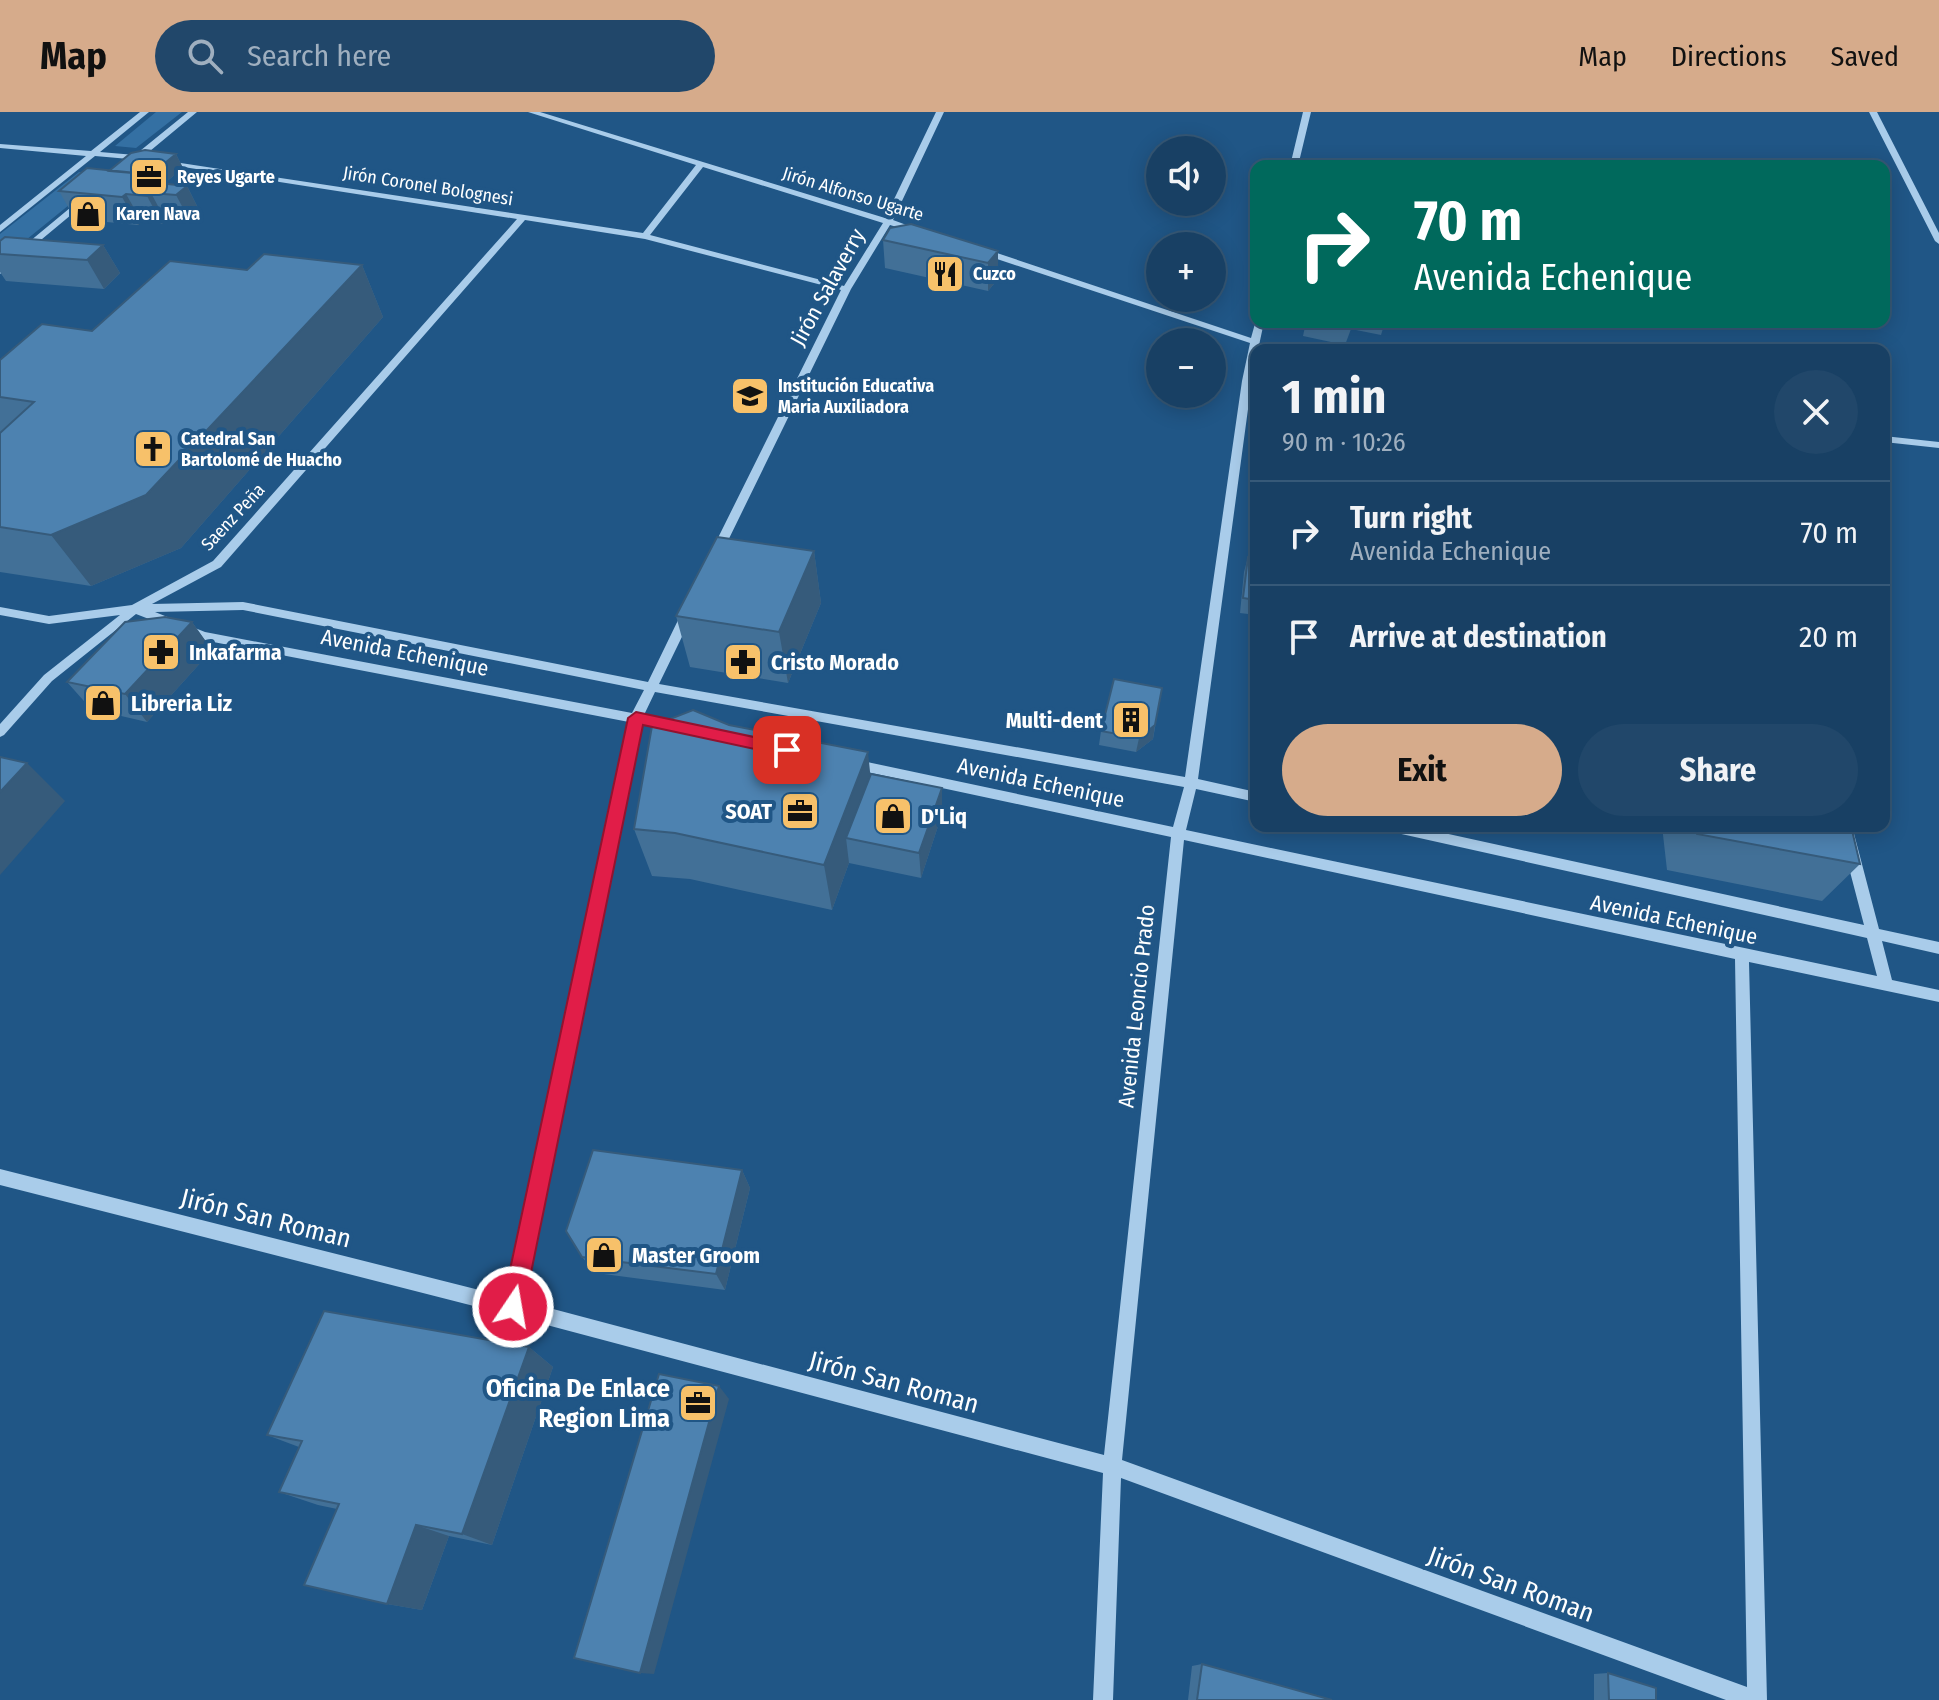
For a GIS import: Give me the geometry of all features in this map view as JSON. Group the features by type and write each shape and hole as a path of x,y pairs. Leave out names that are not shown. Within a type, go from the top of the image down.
{"street":[{"path":"0,229 145,112"},
{"path":"125,167 193,112"},
{"name":"Jirón Alfonso Ugarte","path":"532,112 933,236"},
{"name":"Jirón Salaverry","path":"714,559 846,289 888,221 940,112"},
{"path":"1295,160 1307,112"},
{"path":"1873,112 1939,241"},
{"name":"Jirón Coronel Bolognesi","path":"0,146 136,157 645,236 846,289"},
{"path":"645,236 701,164"},
{"path":"0,271 91,195"},
{"name":"Saenz Peña","path":"0,732 48,678 135,609 217,564 523,217"},
{"path":"963,245 1255,342"},
{"name":"Avenida Leoncio Prado","path":"1255,342 1258,328"},
{"name":"Avenida Leoncio Prado","path":"1103,1700 1112,1466 1178,834 1191,783 1250,390"},
{"path":"1890,440 1939,445"},
{"path":"513,1307 636,718 693,601"},
{"name":"Avenida Echenique","path":"0,611 49,620 135,609 243,606 651,687 1250,796"},
{"name":"Avenida Echenique","path":"135,609 203,636 698,731"},
{"name":"Avenida Echenique","path":"837,761 1742,957 1939,996"},
{"name":"Avenida Echenique","path":"1415,832 1939,948"},
{"path":"1847,832 1876,934 1886,984"},
{"path":"1742,957 1756,1700"},
{"name":"Jirón San Roman","path":"0,1177 513,1307 1112,1466 1756,1700"}],"shaded area":[{"path":"156,112 182,112 136,148 115,146"},
{"path":"79,172 106,175 0,261 0,234"}],"building":[{"path":"145,150 176,154 154,172 161,172 156,176 109,171 131,153"},
{"path":"87,168 156,175 148,182 187,186 176,195 151,193 147,196 126,194 122,197 59,191"},
{"path":"911,224 998,251 988,263 883,240 890,228"},
{"path":"5,237 103,245 87,260 0,254 0,241"},
{"path":"264,254 362,265 146,495 51,535 0,527 0,433 34,402 0,397 0,360 42,324 92,331 170,261 247,270"},
{"path":"717,537 814,551 779,632 676,616"},
{"path":"1248,557 1250,557 1250,599 1243,598"},
{"path":"165,617 192,622 125,694 67,682 125,622"},
{"name":"Multi-dent","path":"1114,679 1162,688 1155,725 1139,738 1101,731"},
{"path":"693,710 729,725 868,752 824,865 675,833 634,829 652,726"},
{"path":"0,757 27,763 0,792"},
{"path":"871,774 942,788 919,853 846,838"},
{"path":"1852,832 1860,864 1697,834"},
{"path":"593,1150 742,1170 716,1274 582,1257 566,1231"},
{"path":"324,1311 529,1347 462,1534 416,1525 387,1604 304,1585 339,1504 279,1492 302,1441 267,1435"},
{"path":"659,1374 719,1386 640,1673 574,1658"},
{"path":"1202,1664 1332,1700 1197,1700"},
{"path":"1608,1673 1656,1688 1656,1700 1609,1700"}],"place":[{"name":"Reyes Ugarte","path":"149,177"},
{"name":"Karen Nava","path":"88,214"},
{"name":"Cuzco","path":"945,274"},
{"name":"Institución Educativa Maria Auxiliadora","path":"750,396"},
{"name":"Catedral San Bartolomé de Huacho","path":"153,449"},
{"name":"Inkafarma","path":"161,652"},
{"name":"Cristo Morado","path":"743,662"},
{"name":"Libreria Liz","path":"103,703"},
{"name":"Multi-dent","path":"1131,720"},
{"name":"SOAT","path":"800,811"},
{"name":"D'Liq","path":"893,816"},
{"name":"Master Groom","path":"604,1255"},
{"name":"Oficina De Enlace Region Lima","path":"698,1403"}],"route":[{"path":"513,1307 636,718 787,750"}]}
